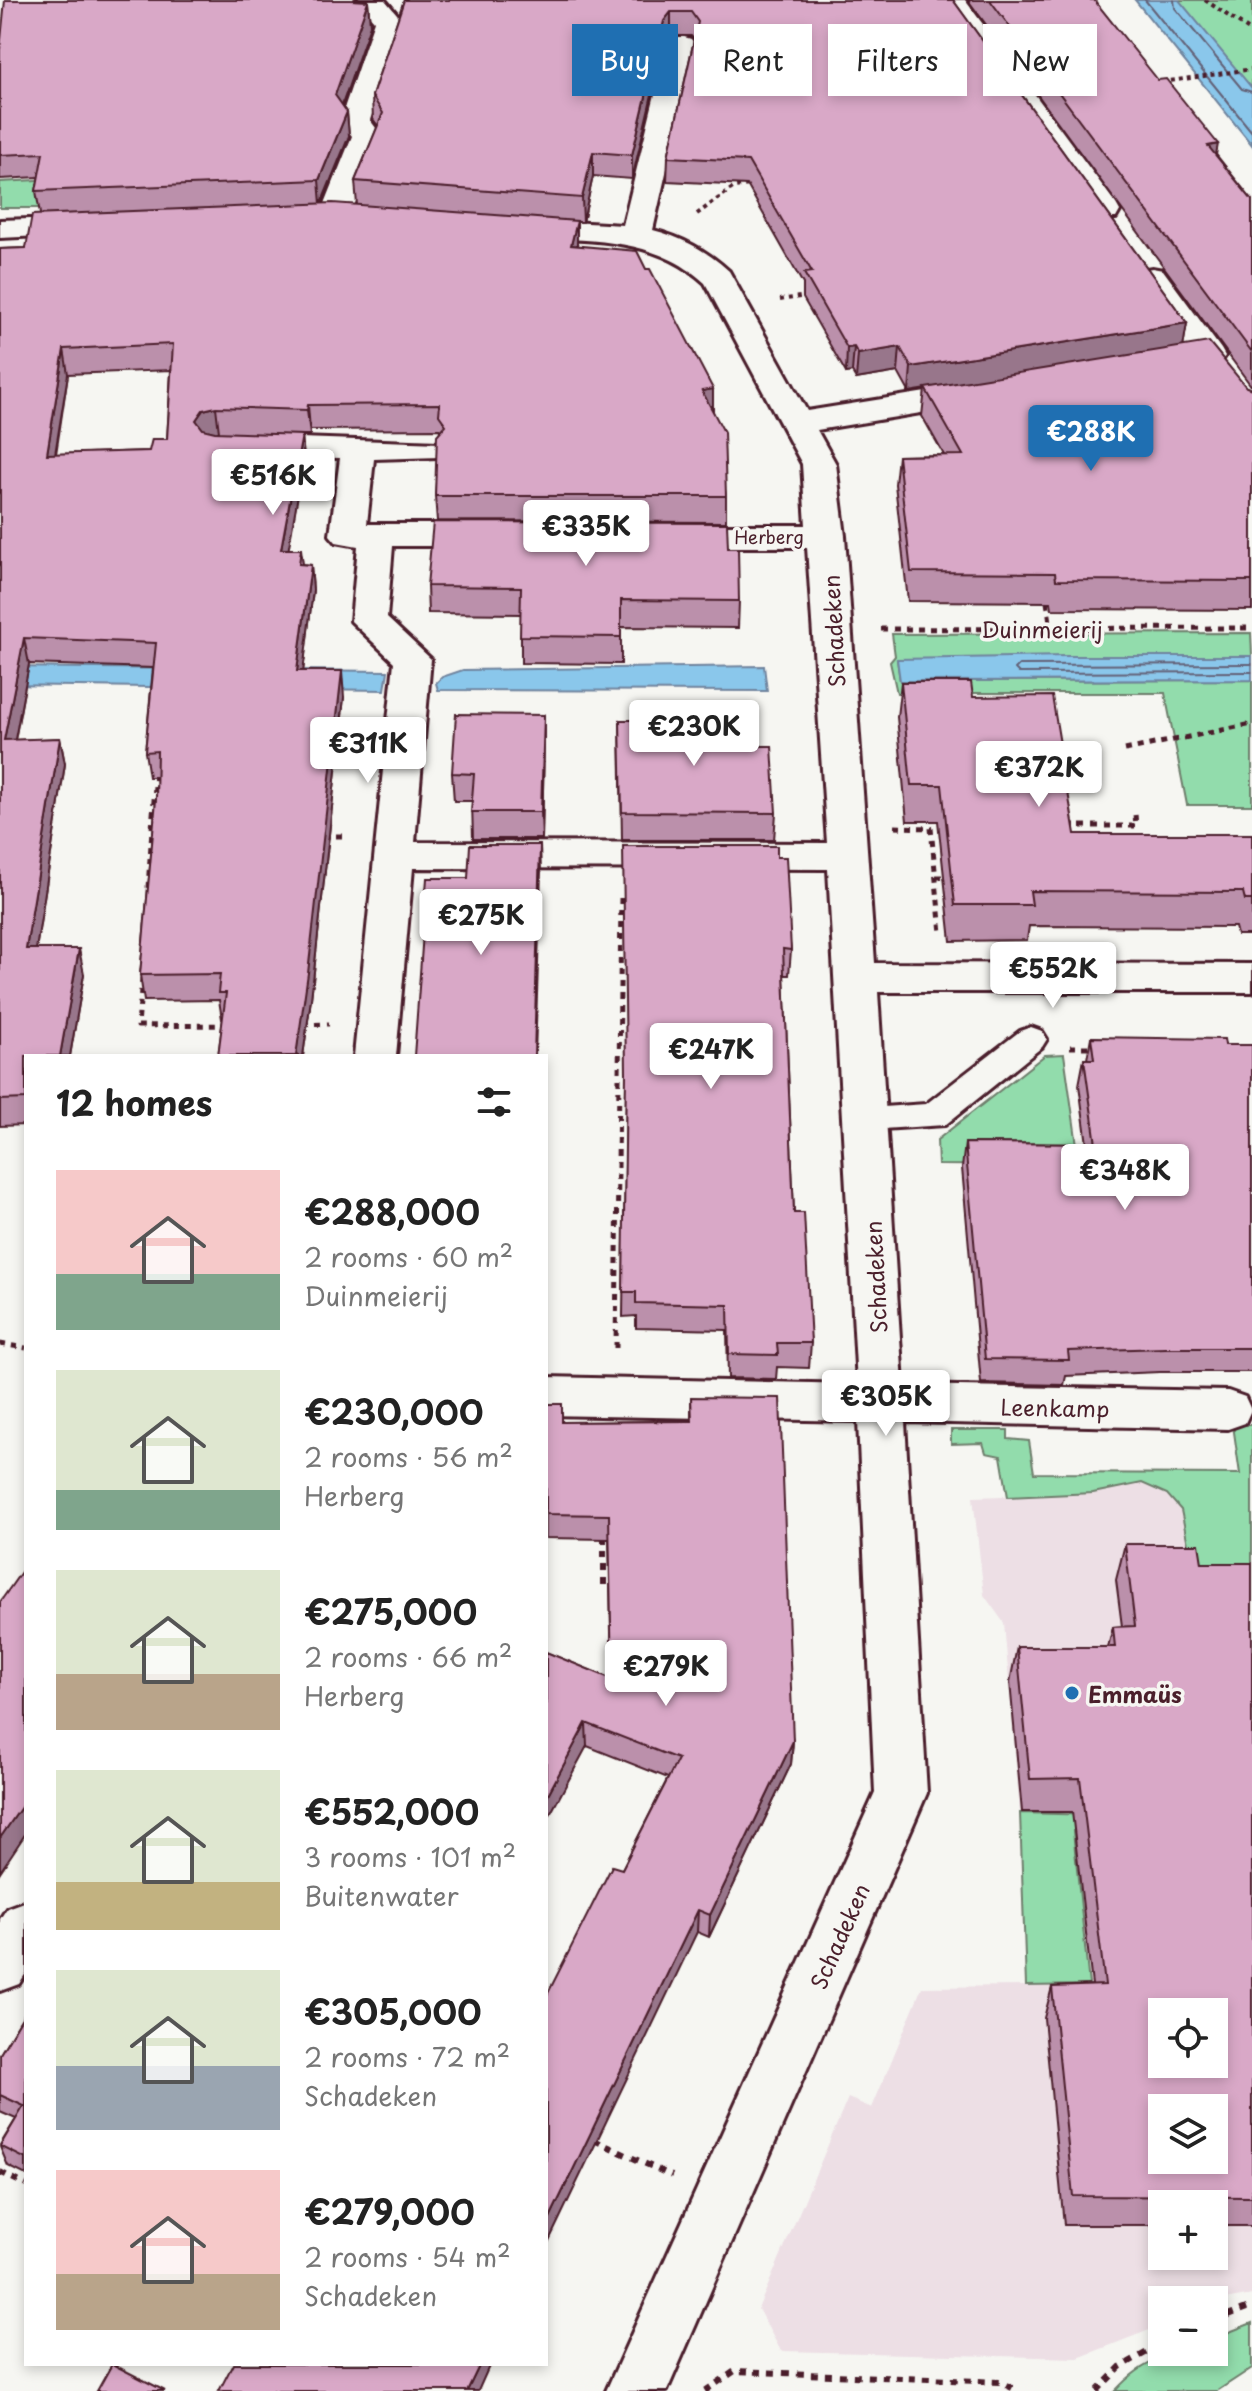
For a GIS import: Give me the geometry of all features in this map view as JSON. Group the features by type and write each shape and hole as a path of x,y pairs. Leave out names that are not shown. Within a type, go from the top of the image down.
{"street":[{"path":"335,216 367,136 355,120 388,20 370,0"},
{"path":"951,0 1218,365 1133,369"},
{"path":"636,237 681,45"},
{"path":"290,217 379,218"},
{"path":"0,229 130,224"},
{"name":"Schadeken","path":"484,226 636,237 682,248 704,261 718,278 819,464 827,536 883,1403 901,1793 724,2199 636,2391"},
{"path":"797,423 1011,388"},
{"path":"219,445 427,450"},
{"path":"358,448 348,535 525,536"},
{"path":"376,535 369,621 413,659 376,1040"},
{"name":"Herberg","path":"635,536 827,536"},
{"path":"394,846 621,856 845,841"},
{"path":"855,977 1252,978"},
{"name":"Leenkamp","path":"548,1396 1228,1410"},
{"path":"0,1966 24,1929"}],"lane":[{"path":"866,1118 933,1116 1026,1043"}],"path":[{"path":"1205,0 1252,32"},
{"path":"1160,83 1252,70"},
{"path":"734,187 765,182"},
{"path":"733,307 809,296"},
{"path":"1045,586 1051,628"},
{"name":"Duinmeierij","path":"833,629 1252,628"},
{"path":"1125,750 1252,724"},
{"path":"147,899 156,760"},
{"path":"1062,826 1136,826 1135,814"},
{"path":"845,841 931,828 945,978"},
{"path":"151,836 167,836"},
{"path":"318,836 394,846"},
{"path":"615,1397 621,856"},
{"path":"936,877 963,877"},
{"path":"143,962 138,1026 234,1025"},
{"path":"298,1025 376,1040"},
{"path":"1026,1043 1098,1047"},
{"path":"0,1344 24,1348"},
{"path":"604,1531 604,1591"},
{"path":"587,2137 724,2199"},
{"path":"0,2172 24,2184"},
{"path":"1228,2315 1252,2306"},
{"path":"1097,2391 1120,2367 1148,2352"},
{"path":"705,2391 735,2371 1000,2382 1018,2391"}],"shaded area":[{"path":"1142,1483 1167,1494 1181,1510 1198,1593 1252,1593 1252,2295 1228,2299 1228,2286 1148,2286 1148,2330 1078,2358 781,2351 758,2309 848,2098 872,2108 922,1987 1026,1986 1020,1813 1004,1623 984,1595 973,1497 1093,1493"}],"green space":[{"path":"1172,0 1252,0 1252,103"},
{"path":"172,173 98,208 0,208 0,182"},
{"path":"1251,633 1252,656 897,660 900,681 1252,680 1252,805 1187,805 1165,693 897,693 890,662 895,656 892,634"},
{"path":"1064,1054 1080,1166 938,1165 937,1140 1045,1055"},
{"path":"1233,1425 1252,1425 1252,1593 1198,1593 1181,1510 1167,1494 1142,1483 1093,1493 1008,1497 1001,1456 986,1453 983,1443 951,1444 951,1430 1008,1430 1008,1439 1029,1441 1034,1473 1240,1474"},
{"path":"1020,1813 1095,1815 1097,1830 1073,1831 1089,1985 1026,1986"},
{"path":"1252,2323 1252,2368 1217,2391 1115,2391 1148,2364 1228,2366 1228,2332"}],"water":[{"path":"1135,0 1179,0 1252,88 1252,145"},
{"path":"1252,656 1252,680 900,681 897,659"},
{"path":"764,666 767,691 438,690 436,683 442,677 463,670"},
{"path":"0,667 388,671 385,690 0,685"}],"building":[{"path":"5,0 368,1 335,95 347,112 319,180 36,191 43,153 0,155 0,50"},
{"path":"404,0 953,0 983,41 983,96 1023,96 1187,323 911,367 900,347 858,354 854,347 847,348 804,273 812,272 748,161 668,157 694,40 694,96 812,96 812,24 698,24 691,12 671,12 663,24 572,24 572,96 646,96 632,155 593,152 582,198 355,181 383,113 372,96"},
{"path":"990,0 1094,0 1158,80 1166,79 1218,144 1208,146 1252,200 1252,352 1061,96 1097,96 1097,24 1008,24"},
{"path":"333,203 577,221 571,245 637,251 646,269 650,269 713,389 702,391 724,432 726,496 435,496 437,435 446,425 439,415 440,404 308,405 307,410 216,407 203,410 196,420 203,429 302,435 281,549 301,549 299,564 311,565 297,671 342,671 296,1054 218,1054 226,993 218,993 220,974 140,975 156,800 157,751 145,752 156,643 24,638 4,740 60,738 26,949 79,949 60,1054 24,1054 24,1099 0,1100 0,249 26,248 32,215","holes":["173,344 167,439 152,439 149,451 47,454 64,349"]},
{"path":"1209,342 1246,387 1252,389 1252,581 1056,580 1055,573 911,572 898,456 963,455 925,388"},
{"path":"433,522 727,523 728,548 738,548 739,601 621,600 621,637 520,636 521,587 427,586"},
{"path":"901,682 971,682 973,697 1052,696 1075,834 1252,834 1252,900 1245,900 1243,892 1030,891 1032,905 955,905 942,785 911,785"},
{"path":"456,714 544,715 541,812 471,812 474,774 452,773"},
{"path":"620,720 744,720 745,746 772,746 776,813 622,812"},
{"path":"470,845 540,845 534,1054 414,1054 427,878 468,878"},
{"path":"623,846 777,846 777,857 786,857 791,950 783,949 794,1213 804,1213 811,1343 777,1343 778,1355 729,1354 728,1305 636,1303 636,1292 623,1292 626,1073"},
{"path":"1091,1037 1224,1039 1225,1045 1252,1045 1252,1348 1068,1351 1069,1360 985,1359 965,1143 1096,1144 1084,1059 1094,1059"},
{"path":"691,1397 780,1398 793,1741 710,1915 698,1910 548,2222 548,1993 612,1866 622,1869 678,1759 586,1723 548,1794 548,1653 612,1679 609,1515 548,1514 548,1404 562,1404 562,1422 692,1421"},
{"path":"1125,1544 1199,1544 1202,1563 1252,1563 1252,2197 1228,2197 1228,2190 1148,2190 1148,2196 1073,2196 1052,1987 1105,1985 1080,1778 1030,1779 1017,1647 1115,1647 1113,1627 1135,1626"},
{"path":"24,1568 24,1803 0,1838 0,1602"},
{"path":"24,2014 24,2106 0,2095 0,2054"},
{"path":"24,2106 24,2158 0,2146"},
{"path":"111,2366 116,2366 165,2391 97,2391"},
{"path":"232,2366 479,2366 467,2391 219,2391"}],"place":[{"name":"Emmaüs","path":"1072,1693"}]}
